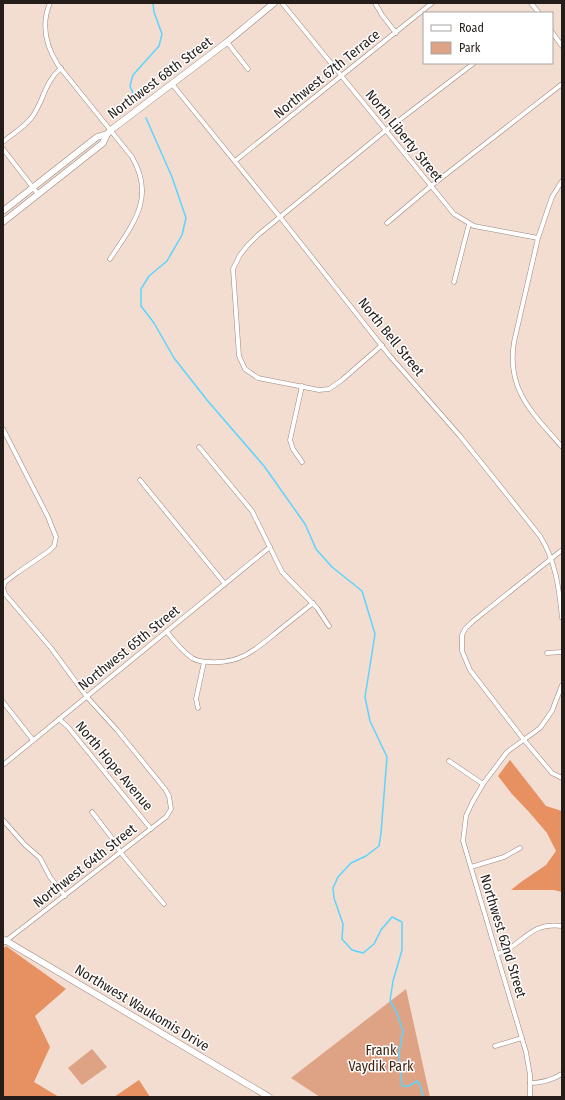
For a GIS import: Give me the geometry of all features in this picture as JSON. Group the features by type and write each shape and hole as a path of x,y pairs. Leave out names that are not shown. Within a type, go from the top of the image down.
{"main road":[{"name":"Northwest 68th Street","path":"3,211 97,137 109,132 227,42 274,3"},
{"name":"Northwest 68th Street","path":"3,222 103,143 109,132"},
{"name":"Northwest Waukomis Drive","path":"4,941 269,1097"}],"street":[{"path":"50,3 45,22 46,35 52,54 109,132 136,164 141,179 142,198 138,213 110,259"},
{"name":"North Liberty Street","path":"282,3 454,214 474,226 538,238"},
{"path":"375,3 382,16 396,32"},
{"name":"Northwest 67th Terrace","path":"235,161 432,3"},
{"path":"531,3 537,12"},
{"path":"553,33 562,46"},
{"name":"Northwest 68th Street","path":"227,42 248,69"},
{"path":"382,345 342,380 329,389 319,390 258,378 245,369 239,356 233,270 246,246 385,131 473,64"},
{"path":"3,142 31,118 38,107 49,80 61,68"},
{"name":"North Bell Street","path":"172,84 389,355 460,436 536,531 546,546 552,559 558,584 562,618"},
{"path":"387,223 430,186 562,84"},
{"path":"3,149 38,194"},
{"path":"562,181 552,197 538,238 513,348 515,378 518,389 527,406 562,447"},
{"path":"454,282 469,224"},
{"path":"302,386 290,440 293,449 302,462"},
{"path":"3,429 48,517 56,537 56,542 49,551 5,582 3,588 4,594 51,648 87,697"},
{"path":"199,447 252,512 282,572 313,603 329,626"},
{"path":"140,480 225,584"},
{"name":"Northwest 65th Street","path":"3,766 270,547"},
{"path":"562,550 465,629 462,636 462,651 470,670 524,740 552,773 562,778"},
{"path":"167,632 193,659 217,663 231,661 250,654 313,603"},
{"path":"547,653 562,652"},
{"path":"198,708 196,699 204,662"},
{"path":"449,761 483,784 507,752 540,728 547,720 557,701 562,685"},
{"name":"Northwest 64th Street","path":"4,941 65,896 166,817 171,809 170,801 165,789 117,730 87,697"},
{"path":"3,702 33,740"},
{"name":"North Hope Avenue","path":"59,719 68,727 151,828"},
{"name":"Northwest 62nd Street","path":"483,784 466,816 463,841 522,1038 528,1063 530,1097"},
{"path":"92,812 115,842 120,852 164,904"},
{"path":"3,820 25,845 40,858 50,877 65,896"},
{"path":"471,867 504,856 520,848"},
{"path":"497,954 509,949 534,930 548,926 562,926"},
{"path":"3,934 4,941"},
{"path":"495,1046 522,1038"},
{"path":"530,1083 544,1082 562,1074"}],"green space":[{"name":"Frank Vaydik Park","path":"406,989 430,1097 320,1097 291,1078"},
{"path":"92,1049 107,1067 82,1085 68,1068"}],"shaded area":[{"path":"510,760 546,806 562,811 562,892 554,890 511,890 546,865 556,851 547,833 498,776"},
{"path":"6,946 66,989 35,1016 50,1047 34,1082 59,1097 3,1097 3,949"},
{"path":"139,1080 150,1097 114,1097"}],"waterway":[{"path":"135,98 130,86 133,75 159,46 162,34 154,12 153,3"},
{"path":"146,118 172,177 186,218 182,235 167,261 149,276 141,289 141,306 154,323 174,358 207,400 264,466 305,524 316,549 332,567 362,591 375,634 365,697 370,721 387,757 379,846 366,856 351,863 338,877 333,888 334,898 343,924 342,939 352,950 363,953 374,944 381,930 392,917 402,922 402,950 393,981 390,1001 397,1013 403,1031 399,1053 402,1086 409,1086 417,1081 420,1085 423,1097"}]}
